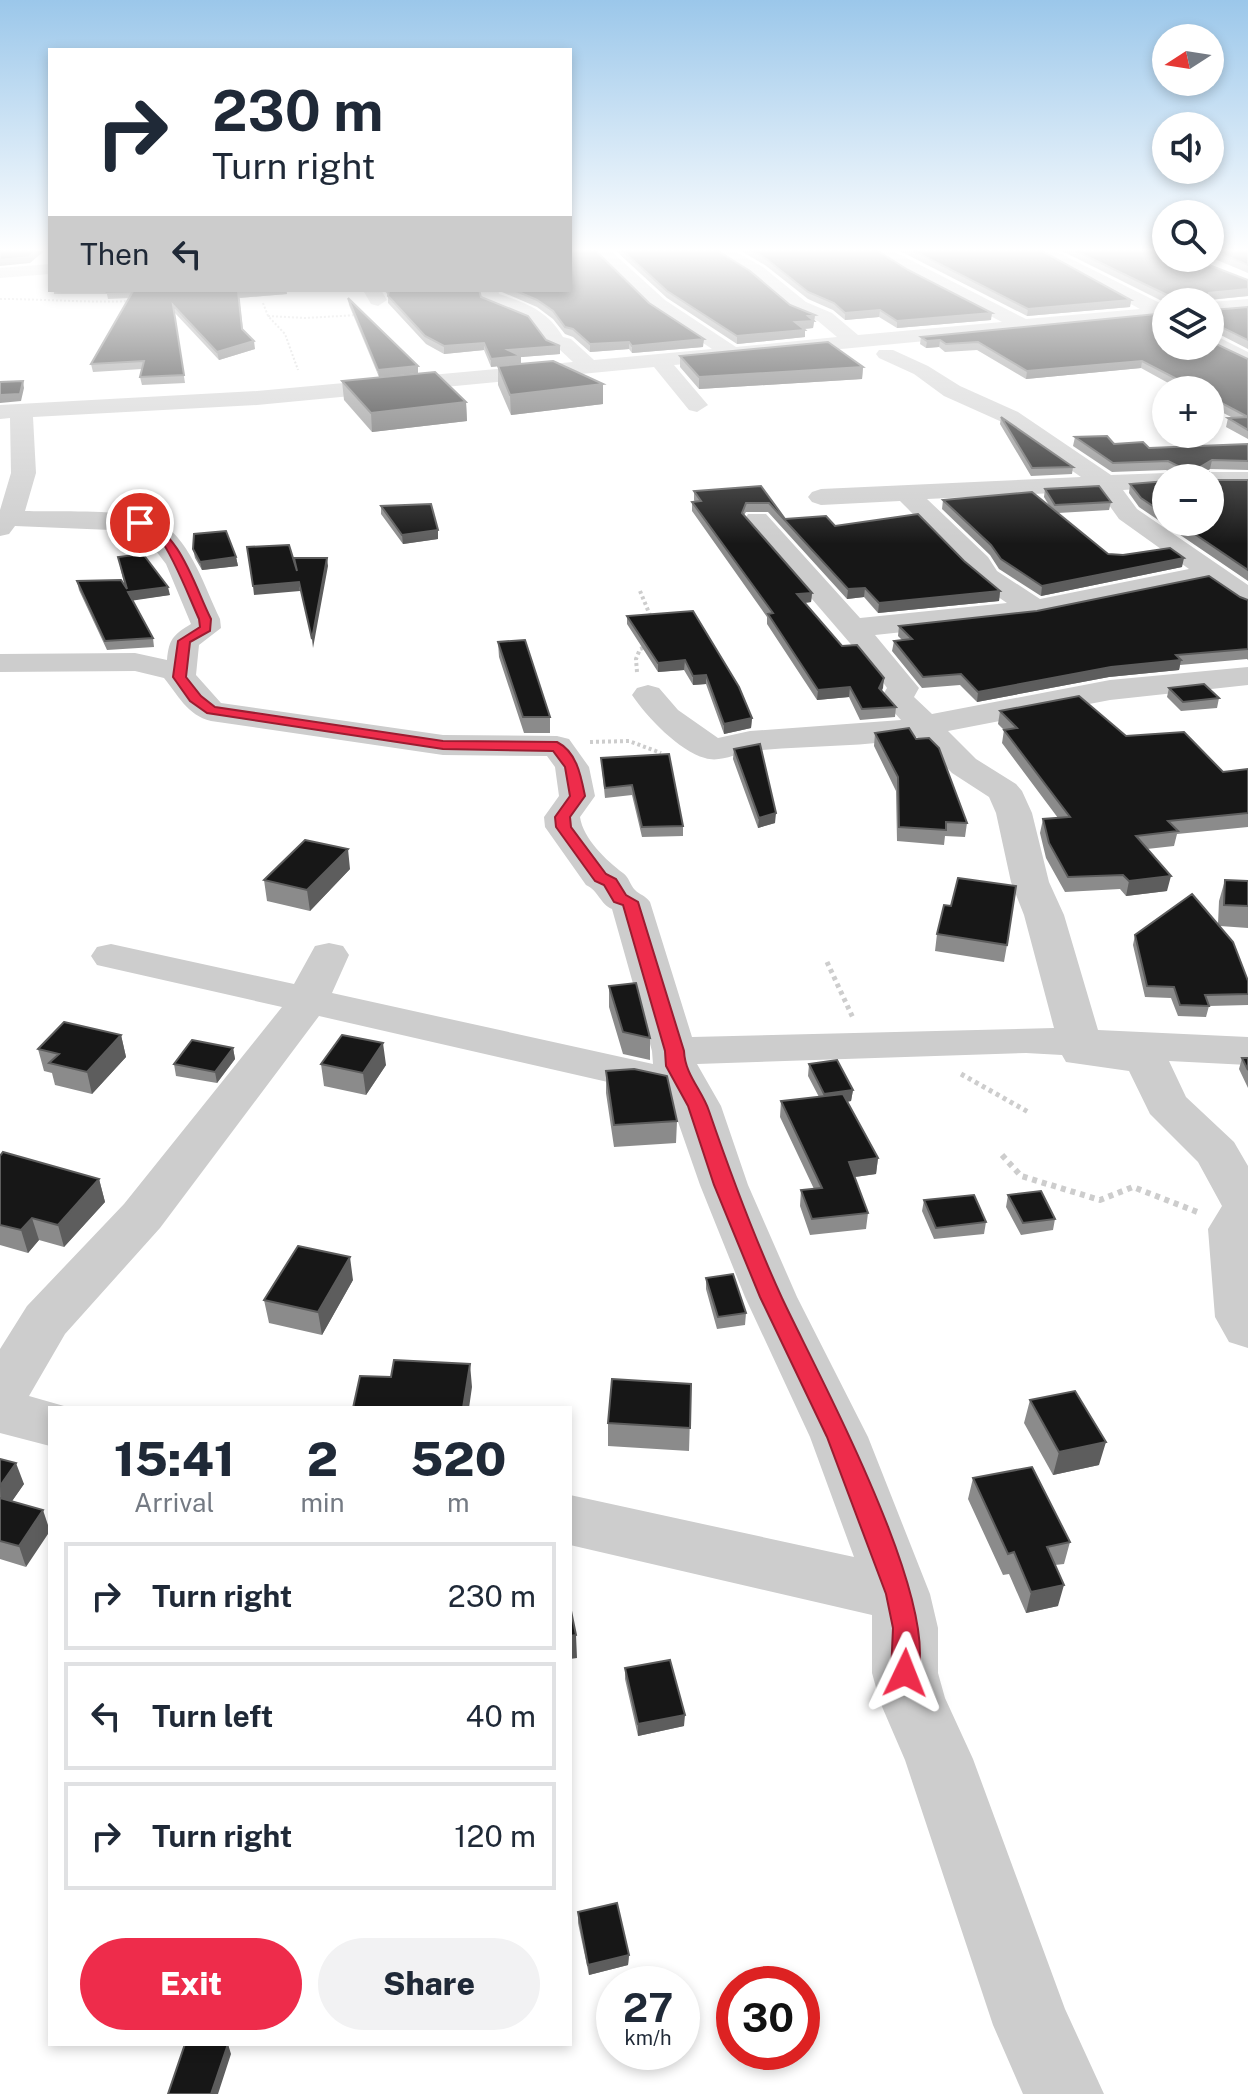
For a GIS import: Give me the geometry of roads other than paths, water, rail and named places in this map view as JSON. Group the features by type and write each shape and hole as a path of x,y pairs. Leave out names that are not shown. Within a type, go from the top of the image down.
{"street":[{"path":"569,349 591,376"},
{"path":"726,349 732,353"},
{"path":"180,677 184,641 206,628 205,619 165,537 140,523 5,523 22,492 25,473 10,411 591,376 775,349"},
{"path":"1227,349 1248,361"},
{"path":"886,354 921,370 952,391 1010,417 1106,483 1128,514 1248,598"},
{"path":"666,367 697,405"},
{"path":"1224,479 1248,479"},
{"path":"821,497 1152,481"},
{"path":"905,492 978,563 987,577 1035,609"},
{"path":"757,520 892,672 903,688 897,698 921,725 964,766 1004,791 1014,813 1030,882 1044,915 1082,1052 1146,1059 1166,1104 1217,1153 1247,1207 1233,1229 1242,1317 1248,1328"},
{"path":"853,628 1035,609 1211,573"},
{"path":"0,663 135,662 175,671 195,693 195,698 219,714 352,729 443,745 557,746 572,767 577,796 562,817 563,827 600,877 611,882 620,898 630,902 681,1069 698,1106 724,1185 771,1297 839,1437 899,1594 906,1628 905,1673 913,1702 939,1759 1032,2025 1064,2094"},
{"path":"648,695 666,717 712,750 750,741 892,732 1110,690 1248,676"},
{"path":"0,1396 46,1320 142,1216 241,1091 307,1002 329,955"},
{"path":"111,956 307,1002 681,1069 886,1046 1026,1040 1248,1051"},
{"path":"0,1411 48,1423"},
{"path":"572,1520 899,1594"}]}
